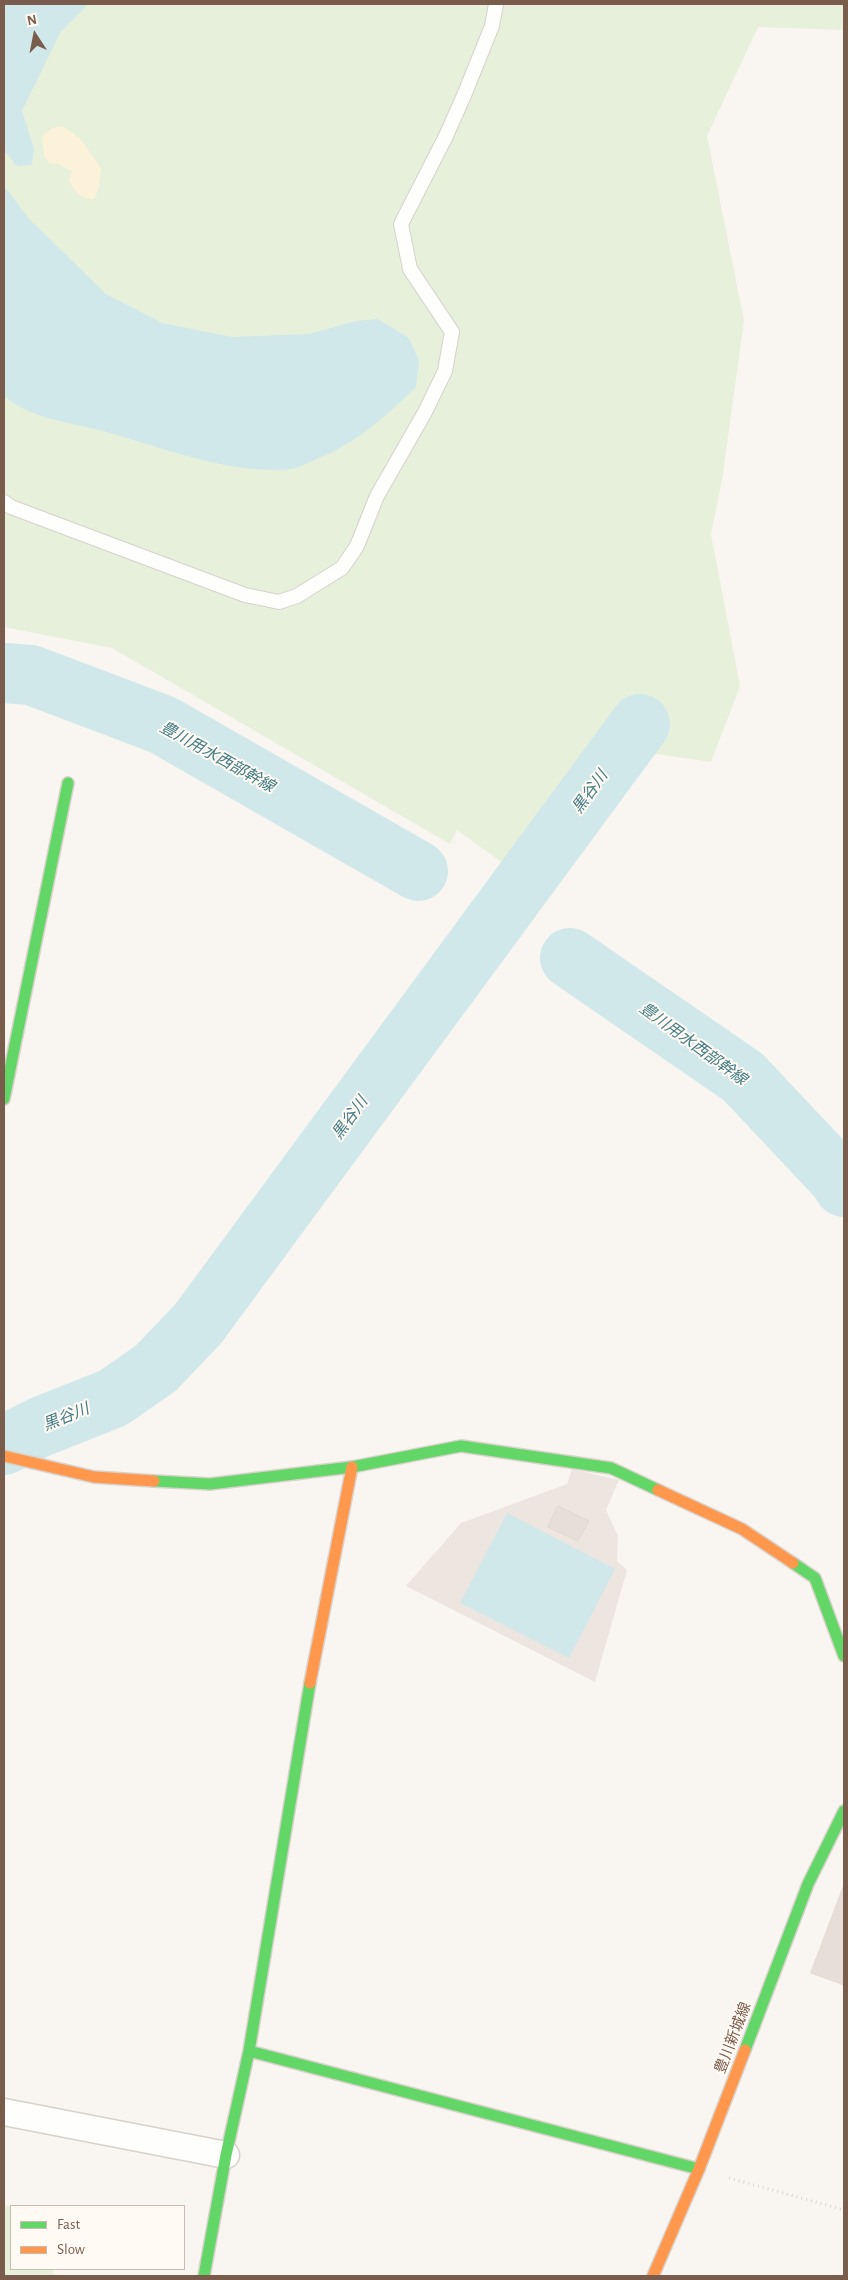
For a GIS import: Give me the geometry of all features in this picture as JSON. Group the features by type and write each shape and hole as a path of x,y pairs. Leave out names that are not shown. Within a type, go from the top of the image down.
{"street":[{"path":"4,1099 68,783"},
{"path":"4,1456 94,1477 210,1484 352,1467 461,1446 611,1468 742,1529 815,1578 844,1656"},
{"path":"204,2276 226,2155 249,2051 313,1667 352,1467"},
{"name":"豊川新城線","path":"653,2276 700,2169 808,1884 844,1811"},
{"path":"249,2051 700,2169"},
{"path":"4,2112 226,2155"}],"lane":[{"path":"4,502 11,507 245,595 279,602 297,596 342,568 356,546 376,496 425,412 445,371 452,332 410,269 401,224 446,136 465,93 492,26 496,4"}],"path":[{"path":"700,2169 844,2210"}],"shaded area":[{"path":"572,1469 619,1480 606,1510 618,1536 617,1561 627,1570 595,1682 406,1586 461,1523 567,1484"}],"green space":[{"path":"4,4 844,4 844,30 758,27 707,136 744,321 722,480 711,534 740,686 711,762 657,754 613,773 566,863 504,864 457,830 450,844 112,648 4,627"},
{"path":"4,2206 10,2206 10,2270 53,2270 56,2276 4,2276"}],"sand":[{"path":"62,126 79,137 101,168 99,187 94,199 85,198 76,192 69,181 72,171 58,164 49,163 44,156 42,136 53,128"}],"water":[{"path":"4,4 89,4 60,33 22,111 34,149 32,165 17,166 4,150"},
{"path":"4,186 30,220 106,294 162,323 232,337 309,334 356,321 378,319 409,338 419,361 416,387 380,420 355,439 302,466 291,469 246,468 199,459 28,411 4,396"},
{"path":"507,1513 615,1569 569,1658 460,1603"}],"building":[{"path":"558,1506 589,1521 578,1541 548,1527"},
{"path":"844,1885 844,1985 811,1973"}],"waterway":[{"name":"豊川用水西部幹線","path":"4,673 31,675 163,725 418,871"},
{"name":"黒谷川","path":"4,1445 40,1427 113,1398 156,1368 198,1324 640,724"},
{"name":"豊川用水西部幹線","path":"570,958 743,1077 839,1179 844,1187"}],"traffic: fast":[{"path":"4,1099 68,783"},
{"path":"154,1481 210,1484 352,1467 461,1446 611,1468 658,1490"},
{"path":"793,1563 815,1578 844,1656"},
{"path":"204,2276 226,2155 249,2051 310,1683"},
{"path":"745,2050 808,1884 844,1811"},
{"path":"249,2051 699,2169"}],"traffic: slow":[{"path":"4,1456 94,1477 154,1481"},
{"path":"310,1683 352,1467"},
{"path":"658,1490 742,1529 793,1563"},
{"path":"653,2276 699,2169 745,2050"}]}
